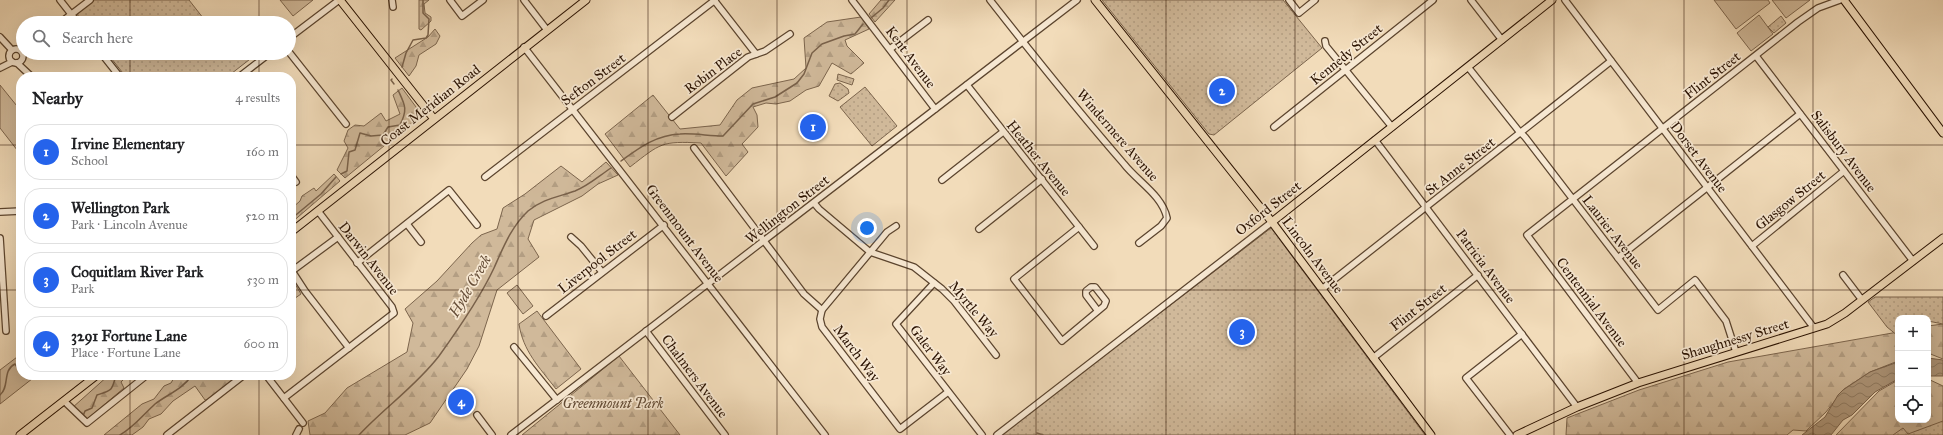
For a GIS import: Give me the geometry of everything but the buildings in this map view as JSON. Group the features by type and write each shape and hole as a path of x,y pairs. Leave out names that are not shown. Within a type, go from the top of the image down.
{"main road":[{"path":"339,0 434,119"},
{"name":"Coast Meridian Road","path":"296,228 524,47 586,0"},
{"name":"Lincoln Avenue","path":"1095,0 1272,222 1431,435"},
{"name":"Oxford Street","path":"1272,222 1552,0"},
{"path":"1844,0 1943,133"},
{"name":"Shaughnessy Street","path":"1517,435 1638,383 1833,321 1943,238"},
{"path":"20,435 91,380"}],"street":[{"path":"60,0 71,15 90,0"},
{"path":"296,33 339,0"},
{"path":"392,0 393,6"},
{"path":"450,0 462,16 482,0"},
{"path":"524,0 547,30"},
{"path":"715,0 756,54"},
{"name":"Sefton Street","path":"485,176 715,0"},
{"name":"Kent Avenue","path":"852,0 935,109"},
{"name":"Windermere Avenue","path":"990,0 1125,166 1160,201 1165,209 1167,218 1161,226 1139,243"},
{"name":"Wellington Street","path":"511,435 1077,0"},
{"path":"1289,0 1299,13 1315,0"},
{"name":"Kennedy Street","path":"1274,127 1433,0"},
{"path":"1470,0 1502,40"},
{"name":"Dorset Avenue","path":"1565,0 1814,328"},
{"name":"Flint Street","path":"1527,235 1662,128 1818,8 1840,0"},
{"path":"890,49 928,20"},
{"name":"Robin Place","path":"672,117 744,60 765,51 790,34"},
{"path":"0,37 16,54"},
{"path":"1325,42 1326,46 1392,127"},
{"name":"Greenmount Avenue","path":"524,47 664,225 825,435"},
{"path":"1,67 16,56"},
{"name":"Salisbury Avenue","path":"1756,56 1913,261"},
{"path":"20,60 27,72"},
{"path":"107,60 116,72"},
{"path":"245,72 261,60"},
{"path":"295,60 346,124"},
{"name":"St Anne Street","path":"1322,290 1611,61"},
{"name":"Laurier Avenue","path":"1468,67 1658,310 1696,280 1726,321 1736,352"},
{"name":"Heather Avenue","path":"967,85 1094,246"},
{"path":"1618,258 1800,114"},
{"path":"942,180 1003,132"},
{"name":"Patricia Avenue","path":"1375,140 1577,408"},
{"path":"694,148 804,294 822,310 887,232 896,226"},
{"name":"Glasgow Street","path":"1752,246 1844,171"},
{"path":"978,229 1042,179"},
{"path":"357,263 449,190 477,225"},
{"name":"Myrtle Way","path":"814,203 819,209 870,252 914,267 934,283 954,300 996,355"},
{"path":"0,212 16,211"},
{"name":"Darwin Avenue","path":"318,212 392,307 394,313 349,348"},
{"name":"Oxford Street","path":"998,435 1272,222"},
{"path":"407,224 421,242"},
{"name":"Liverpool Street","path":"546,316 664,225"},
{"path":"1079,228 1014,279 1062,341 1098,311"},
{"name":"Centennial Avenue","path":"1527,235 1638,383"},
{"path":"296,268 338,237"},
{"path":"571,237 581,246 602,272"},
{"path":"0,238 6,332"},
{"name":"Flint Street","path":"1373,358 1478,275"},
{"path":"1843,275 1862,300"},
{"path":"284,398 349,348 296,276"},
{"name":"Galer Way","path":"934,283 896,324 982,435"},
{"name":"March Way","path":"822,310 820,319 822,327 900,429 948,392"},
{"name":"Chalmers Avenue","path":"646,331 725,435"},
{"path":"1510,435 1466,378 1522,334"},
{"path":"514,347 557,400"},
{"path":"64,401 87,423 141,380"},
{"path":"168,435 238,380"},
{"path":"270,380 303,423"},
{"path":"477,415 492,435"}],"green space":[{"path":"94,0 189,0 202,16 78,16 76,13"},
{"path":"280,0 313,0 293,16"},
{"path":"419,0 429,0 424,4 425,13 431,17 431,21 421,30 419,29"},
{"path":"881,0 895,0 875,22 869,14"},
{"path":"1102,0 1283,0 1322,48 1214,135 1209,134"},
{"path":"1714,0 1768,0 1770,3 1736,29"},
{"path":"1772,0 1810,0 1786,18"},
{"path":"1759,15 1773,34 1751,51 1737,33"},
{"path":"1781,16 1786,23 1774,33 1768,27"},
{"path":"861,17 869,29 845,40 847,46 864,63 851,74 832,63 819,86 806,90 790,101 776,104 766,103 753,107 757,115 758,127 742,144 748,152 726,176 701,143 669,143 662,145 630,167 605,134 653,95 680,129 720,125 737,100 752,88 794,79 806,68 804,38 827,22"},
{"path":"435,29 440,36 436,44 419,55 416,66 409,76 395,58 428,37"},
{"path":"113,60 249,60 233,72 122,72"},
{"path":"838,74 854,79 852,85 837,80"},
{"path":"840,83 848,89 849,93 838,101 829,96 835,84"},
{"path":"0,85 16,105 16,149 0,128"},
{"path":"865,87 897,126 872,146 840,107"},
{"path":"402,88 419,111 420,114 418,118 345,178 337,170 348,148 344,141 348,130 355,125 364,126 381,113 386,121 400,114 393,95"},
{"path":"815,115 819,124 804,132 800,123"},
{"path":"606,162 618,175 598,184 582,196 534,220 528,239 539,257 497,290 479,346 467,369 430,423 405,435 310,435 308,421 325,413 347,388 407,352 413,323 405,309 437,281 481,235 497,229 503,208 525,194 561,166 582,182"},
{"path":"334,174 340,181 296,219 296,205 300,201 302,196 314,188 316,191"},
{"path":"1271,228 1425,435 1001,435"},
{"path":"517,285 533,306 523,314 507,293"},
{"path":"296,286 301,294 296,298"},
{"path":"1875,297 1943,297 1943,324 1931,322 1931,315 1895,315 1895,334 1887,327 1868,302"},
{"path":"537,311 581,369 556,389 528,351 521,334 519,324"},
{"path":"1943,324 1943,359 1931,354 1931,326"},
{"path":"1895,333 1895,362 1870,372 1844,389 1826,412 1806,431 1793,430 1787,435 1566,435 1567,418 1639,390 1728,362"},
{"name":"Greenmount Park","path":"619,356 680,435 522,435"},
{"path":"16,358 16,380 31,380 0,404 0,370"},
{"path":"103,380 123,380 121,382 124,388 87,419 72,408"},
{"path":"173,380 234,380 208,400 205,400 195,386 173,401 161,414 149,419 143,427 132,435 104,435 142,404 154,399 164,386 171,383"},
{"path":"1931,380 1943,386 1943,435 1836,435 1879,391 1895,382 1895,423 1931,423"},
{"path":"1943,421 1943,435 1893,435 1903,428 1908,434"}],"water":[{"path":"1931,358 1943,360 1943,376 1931,376"},
{"path":"1895,363 1895,381 1875,392 1852,415 1843,420 1831,435 1802,435 1825,417 1838,395 1843,390 1870,372"}],"waterway":[{"path":"402,67 406,53 413,40 426,38 428,35 429,19 423,13 423,0"},
{"name":"Hyde Creek","path":"871,18 883,8 889,0"},
{"name":"Hyde Creek","path":"621,161 648,143 671,135 685,134 723,136 753,104 775,97 797,83 804,74 812,53 822,44 844,36 855,34 863,24"},
{"path":"392,79 391,80 394,84"},
{"path":"341,174 347,171 349,152 355,150 360,133 371,136 383,135 388,127 400,125 405,107 398,90"},
{"name":"Hyde Creek","path":"359,435 410,387 439,356 476,302 489,279 508,238 522,217 533,207 550,199 580,189 611,168"},
{"path":"296,215 321,194 336,177"},
{"path":"0,395 5,388 9,370 15,364 16,366"},
{"path":"83,416 85,411 92,408 97,395 111,389 114,380"},
{"path":"120,435 134,425 155,404 175,391 188,380"},
{"path":"1037,433 1043,435"}],"place":[{"name":"Wellington Park","path":"1222,91"},
{"name":"Irvine Elementary","path":"813,127"},
{"name":"Coquitlam River Park","path":"1242,332"},
{"name":"3291 Fortune Lane","path":"461,402"}]}
